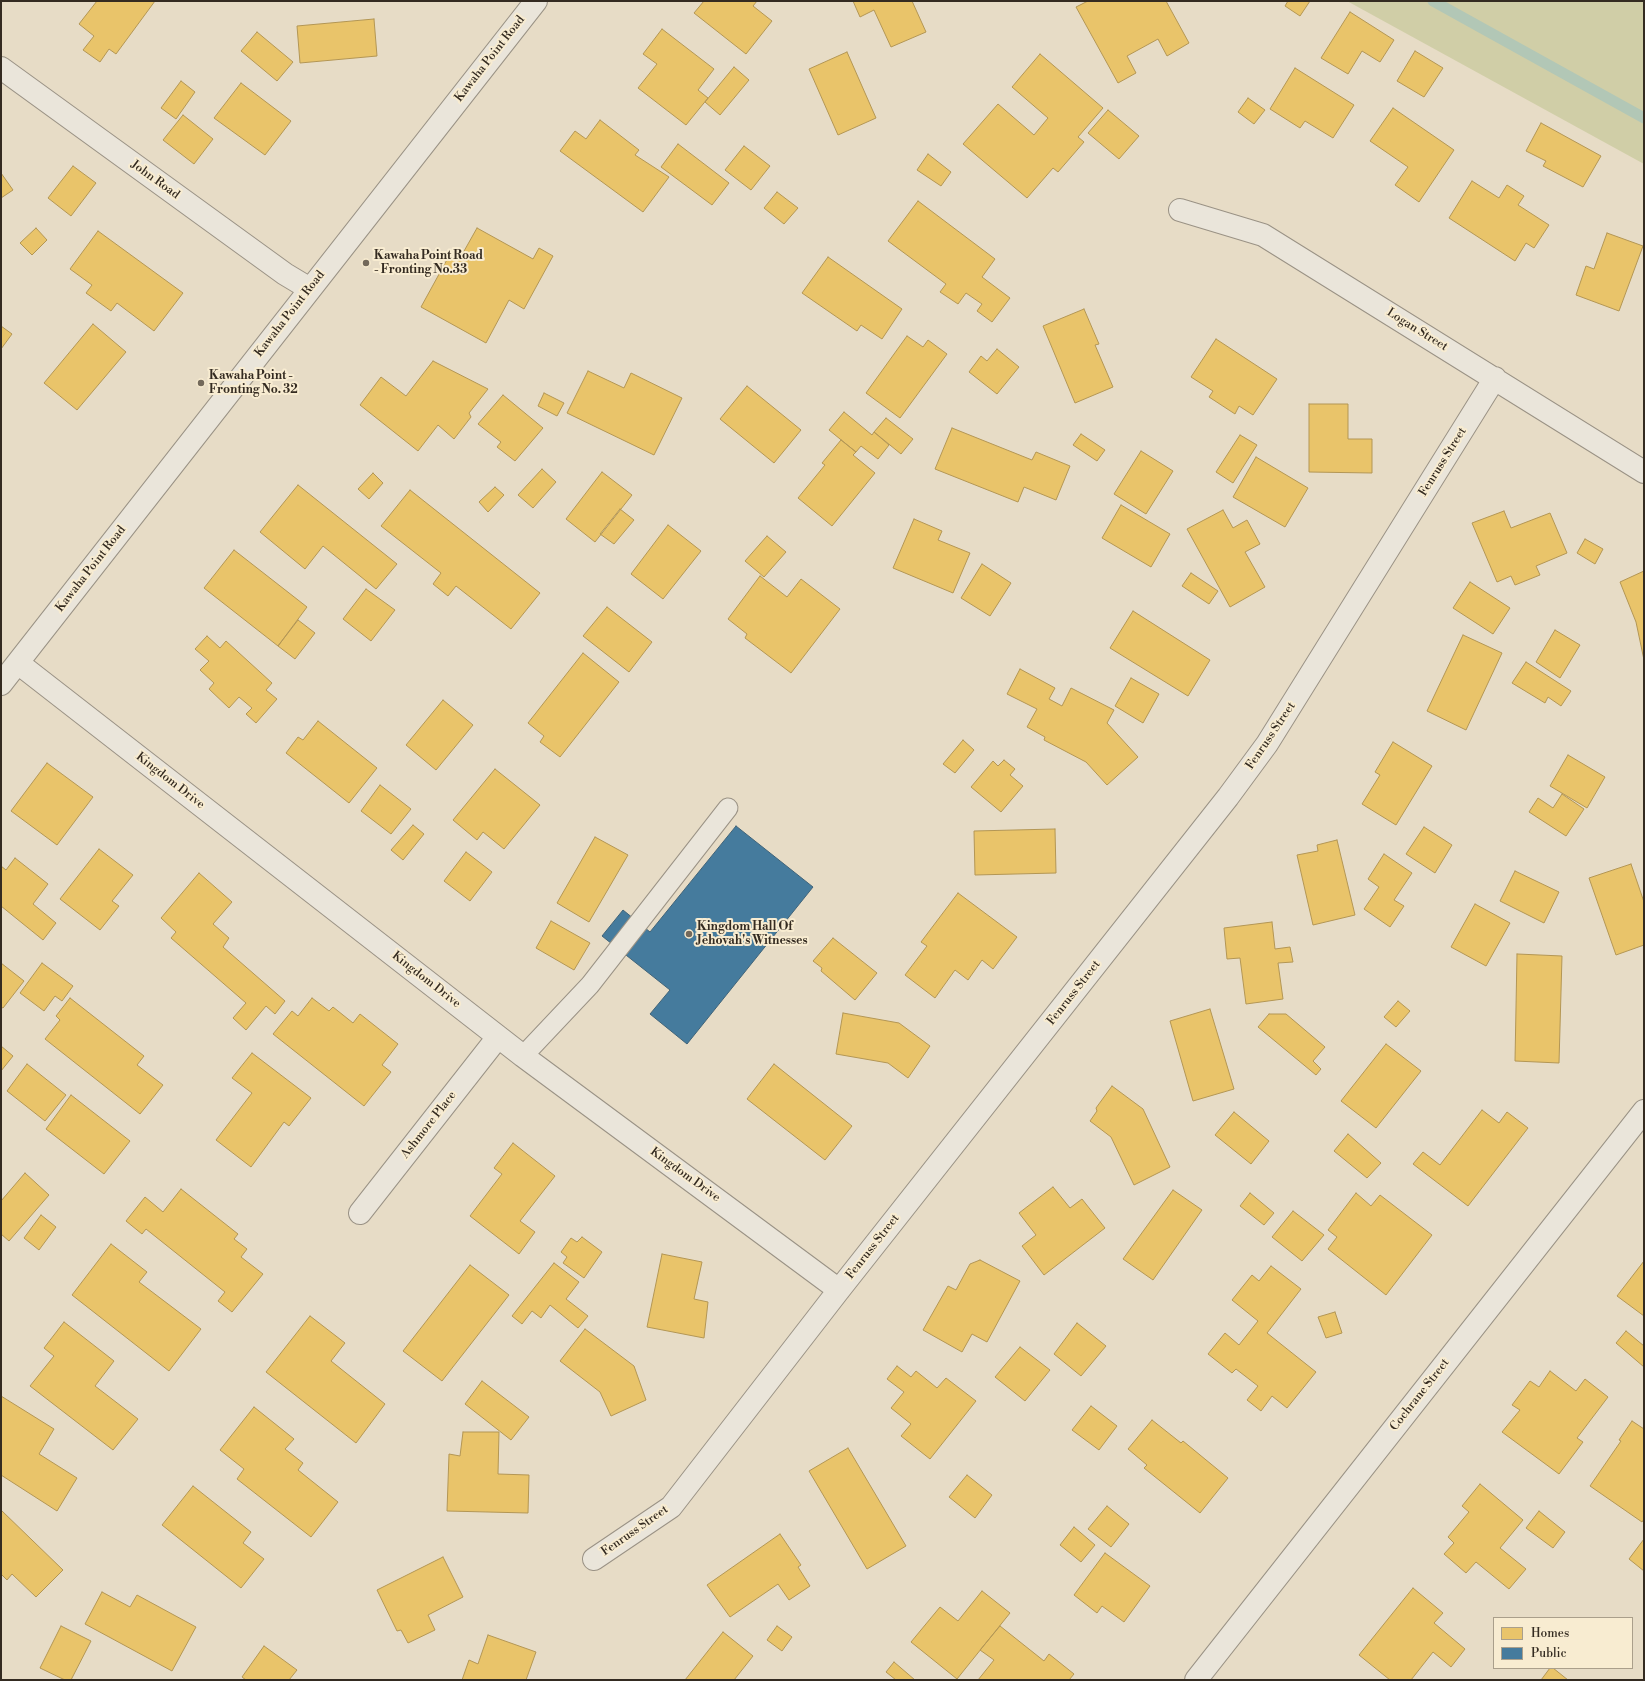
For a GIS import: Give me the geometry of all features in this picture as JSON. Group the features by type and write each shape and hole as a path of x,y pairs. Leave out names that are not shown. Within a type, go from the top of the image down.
{"street":[{"name":"Kawaha Point Road","path":"1,684 536,1"},
{"name":"John Road","path":"1,68 286,274 310,289"},
{"name":"Logan Street","path":"1180,210 1263,235 1644,472"},
{"name":"Fenruss Street","path":"594,1559 671,1507 839,1290 1228,797 1267,744 1495,378"},
{"name":"Kingdom Drive","path":"18,662 498,1037 839,1290"},
{"name":"Ashmore Place","path":"360,1213 498,1037"},
{"name":"Cochrane Street","path":"1196,1680 1644,1111"}],"lane":[{"path":"523,1056 590,985 728,808"}],"shaded area":[{"path":"1347,1 1644,1 1644,164"}],"building: Homes":[{"path":"97,1 155,1 116,54 109,49 100,62 83,50 94,36 79,24"},
{"path":"704,1 757,1 753,6 772,21 746,54 694,13"},
{"path":"853,1 912,1 926,32 891,47 874,10 860,17"},
{"path":"1088,1 1166,1 1189,43 1167,56 1158,39 1127,56 1136,73 1118,83 1076,7"},
{"path":"1288,1 1310,1 1300,16 1285,6"},
{"path":"1350,12 1394,40 1380,62 1362,51 1348,74 1321,58"},
{"path":"374,19 377,56 300,63 297,26"},
{"path":"662,29 714,69 698,90 708,98 686,125 638,88 657,64 643,54"},
{"path":"257,32 293,62 277,81 241,51"},
{"path":"1415,51 1443,68 1424,97 1397,81"},
{"path":"847,52 876,118 838,135 809,69"},
{"path":"1040,54 1103,108 1078,137 1084,142 1058,172 1053,168 1027,198 963,144 998,104 1034,135 1048,118 1012,87"},
{"path":"734,67 749,80 720,115 705,102"},
{"path":"1295,68 1354,105 1333,138 1305,121 1300,128 1270,109"},
{"path":"181,81 195,92 176,119 161,108"},
{"path":"241,83 291,121 265,155 214,118"},
{"path":"1248,98 1265,110 1254,124 1238,112"},
{"path":"1393,108 1454,150 1419,202 1395,185 1408,167 1370,141"},
{"path":"1108,110 1139,136 1119,159 1088,133"},
{"path":"183,115 213,139 194,164 163,140"},
{"path":"600,120 639,150 635,155 669,177 643,212 560,151 575,131 586,139"},
{"path":"1541,123 1601,156 1583,187 1543,166 1546,161 1526,151"},
{"path":"678,144 729,183 712,205 661,167"},
{"path":"744,146 770,166 751,190 725,170"},
{"path":"928,154 951,172 941,186 917,170"},
{"path":"73,166 96,183 71,216 48,198"},
{"path":"1,173 13,190 1,198"},
{"path":"1472,181 1499,198 1507,185 1524,196 1518,205 1549,225 1534,248 1526,243 1515,261 1449,218"},
{"path":"777,192 798,208 784,224 764,208"},
{"path":"918,201 995,259 982,277 1010,298 992,322 977,311 982,304 966,293 958,304 940,292 946,284 888,241"},
{"path":"36,228 47,240 32,255 20,243"},
{"path":"477,228 533,259 539,248 553,256 524,309 509,300 486,343 421,307 449,256 459,260"},
{"path":"98,231 183,293 154,331 117,303 111,311 86,293 92,285 70,269"},
{"path":"1607,233 1643,246 1619,311 1576,295 1586,266 1594,269"},
{"path":"828,257 902,309 882,339 861,325 857,331 802,293"},
{"path":"1084,309 1099,344 1095,345 1113,387 1075,403 1043,326"},
{"path":"93,324 126,352 77,410 44,383"},
{"path":"1,326 12,334 1,349"},
{"path":"907,336 923,347 928,340 947,354 900,418 866,393"},
{"path":"1216,339 1277,379 1253,415 1239,406 1235,414 1209,397 1213,391 1191,377"},
{"path":"997,349 1019,367 997,394 969,372 981,356 987,361"},
{"path":"433,361 488,389 469,413 471,417 454,439 438,425 418,451 360,405 381,377 406,396"},
{"path":"588,371 624,388 631,373 682,398 654,455 567,413"},
{"path":"747,386 801,430 774,463 720,419"},
{"path":"544,393 564,403 557,416 538,406"},
{"path":"503,395 543,428 515,461 497,447 501,442 478,424"},
{"path":"1309,404 1348,404 1348,439 1372,439 1372,473 1309,472"},
{"path":"844,412 872,435 874,432 889,445 878,459 861,446 856,452 829,430"},
{"path":"886,418 913,439 901,454 874,432"},
{"path":"952,428 1032,460 1036,452 1070,466 1056,500 1024,487 1018,502 935,469"},
{"path":"1081,434 1105,450 1097,461 1073,445"},
{"path":"1240,435 1257,445 1233,483 1216,472"},
{"path":"841,440 856,452 853,455 875,473 832,526 798,498 825,465 822,463"},
{"path":"1141,451 1173,471 1146,514 1114,494"},
{"path":"1256,457 1308,488 1285,527 1233,497"},
{"path":"542,469 556,482 533,508 518,495"},
{"path":"602,472 632,495 595,542 566,519"},
{"path":"373,473 383,483 369,499 358,489"},
{"path":"298,485 397,564 376,589 323,546 305,569 260,532"},
{"path":"495,487 504,495 488,512 479,502"},
{"path":"410,490 540,593 511,629 456,586 448,596 433,584 441,573 381,526"},
{"path":"1121,505 1170,534 1151,567 1102,538"},
{"path":"620,509 634,520 614,544 600,534"},
{"path":"1223,510 1233,528 1247,520 1260,544 1245,552 1265,587 1230,607 1187,529"},
{"path":"1504,511 1511,528 1550,513 1567,553 1536,566 1540,575 1515,585 1511,576 1497,582 1472,523"},
{"path":"914,519 942,531 938,540 970,553 953,593 893,568"},
{"path":"668,525 701,551 663,599 631,574"},
{"path":"767,536 786,552 764,577 745,561"},
{"path":"1585,539 1603,549 1595,564 1577,553"},
{"path":"234,550 307,607 278,646 204,588"},
{"path":"982,564 1011,583 990,616 961,598"},
{"path":"1644,571 1644,660 1636,622 1620,582"},
{"path":"1191,573 1218,591 1209,604 1182,586"},
{"path":"760,576 787,597 801,579 840,609 791,673 745,638 747,634 728,619"},
{"path":"1470,582 1510,608 1493,634 1453,608"},
{"path":"366,589 395,610 371,641 343,619"},
{"path":"607,607 652,642 629,672 583,636"},
{"path":"1133,611 1210,660 1188,696 1110,648"},
{"path":"298,620 315,633 295,659 278,646"},
{"path":"1555,630 1580,645 1560,678 1536,662"},
{"path":"1463,635 1502,653 1466,730 1427,711"},
{"path":"207,636 220,648 226,641 272,683 266,690 277,699 256,723 246,714 252,708 239,697 229,708 209,689 214,683 200,670 209,661 195,649"},
{"path":"583,653 619,682 560,757 540,742 544,736 528,723"},
{"path":"1526,662 1571,691 1561,706 1548,697 1545,703 1512,683"},
{"path":"1020,669 1055,688 1049,699 1062,706 1071,688 1114,710 1107,723 1138,757 1107,785 1086,762 1044,740 1045,737 1027,727 1037,709 1007,694"},
{"path":"1131,678 1159,694 1143,723 1115,706"},
{"path":"443,700 473,725 436,770 406,745"},
{"path":"318,721 377,768 349,803 286,753 298,737 303,740"},
{"path":"963,740 974,750 955,773 943,764"},
{"path":"1393,742 1432,766 1396,825 1362,804 1380,775 1375,772"},
{"path":"1568,755 1605,777 1587,808 1550,786"},
{"path":"1004,760 1015,769 1010,775 1023,786 1001,812 971,787 993,761 998,766"},
{"path":"47,763 93,797 57,845 11,811"},
{"path":"495,769 540,805 504,849 483,832 477,840 453,820"},
{"path":"380,785 411,809 391,834 361,811"},
{"path":"1562,794 1584,809 1566,836 1529,812 1538,798 1553,808"},
{"path":"413,825 424,834 403,860 391,850"},
{"path":"1424,827 1452,845 1435,873 1406,854"},
{"path":"1055,829 1056,873 975,875 974,831"},
{"path":"595,837 628,855 589,922 557,903"},
{"path":"1337,840 1355,915 1313,925 1297,855 1318,851 1317,845"},
{"path":"99,849 133,875 112,901 119,906 100,930 60,899"},
{"path":"466,852 492,872 470,901 444,881"},
{"path":"1384,854 1412,873 1394,900 1404,906 1390,927 1364,909 1379,887 1368,879"},
{"path":"15,858 48,884 33,904 56,923 43,940 1,906 1,866 6,870"},
{"path":"1631,864 1644,902 1644,945 1616,955 1589,878"},
{"path":"1515,871 1559,892 1544,923 1500,901"},
{"path":"199,873 232,902 213,924 229,938 223,947 285,1001 275,1014 266,1006 246,1030 233,1018 246,1003 171,938 176,932 161,918"},
{"path":"958,893 1017,937 993,969 982,960 968,980 955,970 935,998 905,975 927,946 921,942"},
{"path":"1475,904 1510,923 1486,966 1451,947"},
{"path":"551,921 590,943 574,970 536,948"},
{"path":"1272,922 1275,949 1290,947 1293,962 1278,963 1283,999 1246,1004 1240,958 1227,959 1224,928"},
{"path":"833,938 877,973 855,1000 821,971 822,968 813,961"},
{"path":"1517,954 1562,956 1559,1063 1515,1061"},
{"path":"1,963 24,981 3,1008 1,1007"},
{"path":"42,963 73,986 62,1001 55,996 44,1011 20,993"},
{"path":"70,998 144,1056 137,1065 163,1085 140,1114 45,1039 60,1020 56,1016"},
{"path":"312,998 329,1011 333,1007 353,1023 360,1014 398,1044 382,1065 391,1072 364,1106 273,1034 292,1011 298,1016"},
{"path":"1398,1001 1410,1011 1396,1027 1384,1017"},
{"path":"1210,1009 1234,1089 1193,1101 1170,1021"},
{"path":"843,1013 899,1023 930,1046 908,1078 888,1063 836,1054"},
{"path":"1269,1014 1286,1014 1325,1047 1313,1061 1321,1069 1316,1075 1258,1027"},
{"path":"1386,1044 1421,1071 1376,1128 1341,1101"},
{"path":"1,1046 13,1056 1,1071"},
{"path":"252,1053 311,1098 289,1126 284,1122 251,1167 216,1140 252,1093 232,1078"},
{"path":"27,1064 66,1095 45,1121 7,1091"},
{"path":"774,1064 852,1126 825,1160 747,1099"},
{"path":"1112,1086 1143,1109 1170,1167 1134,1185 1111,1137 1090,1121 1097,1111 1096,1108"},
{"path":"71,1095 130,1141 104,1174 46,1129"},
{"path":"1482,1110 1499,1123 1507,1112 1528,1128 1468,1206 1413,1164 1423,1152 1440,1165"},
{"path":"1234,1112 1269,1141 1251,1164 1215,1135"},
{"path":"1348,1134 1381,1163 1367,1178 1334,1151"},
{"path":"513,1143 555,1176 520,1221 535,1232 519,1254 470,1216 502,1174 494,1168"},
{"path":"25,1173 49,1195 9,1241 1,1234 1,1201"},
{"path":"1053,1187 1070,1208 1082,1199 1105,1228 1044,1275 1022,1246 1036,1235 1019,1213"},
{"path":"181,1189 238,1234 234,1239 247,1249 241,1257 263,1274 232,1312 218,1301 225,1292 146,1229 142,1234 126,1221 145,1197 163,1212"},
{"path":"1173,1190 1202,1210 1153,1280 1123,1259"},
{"path":"1250,1193 1274,1213 1264,1225 1240,1206"},
{"path":"1356,1193 1371,1206 1380,1195 1432,1235 1386,1295 1328,1249 1337,1237 1328,1230"},
{"path":"1293,1211 1324,1235 1302,1261 1272,1237"},
{"path":"41,1215 56,1227 39,1250 24,1238"},
{"path":"582,1237 602,1252 584,1278 563,1263 567,1257 561,1252 571,1238 577,1242"},
{"path":"111,1244 147,1272 139,1282 201,1329 169,1371 72,1295"},
{"path":"662,1254 702,1262 694,1299 708,1302 704,1338 647,1327"},
{"path":"980,1260 1020,1281 987,1342 972,1334 962,1352 923,1330 948,1286 956,1290 970,1264"},
{"path":"1644,1261 1644,1316 1617,1296"},
{"path":"554,1263 579,1282 566,1299 588,1316 578,1328 550,1305 541,1318 532,1311 522,1324 512,1316"},
{"path":"470,1265 509,1295 442,1381 403,1351"},
{"path":"1271,1266 1301,1289 1267,1333 1316,1372 1287,1408 1272,1396 1261,1411 1247,1400 1258,1386 1236,1369 1232,1373 1208,1354 1225,1333 1239,1345 1258,1321 1232,1300 1252,1275 1259,1281"},
{"path":"1335,1312 1342,1333 1326,1338 1318,1317"},
{"path":"310,1316 345,1343 331,1361 385,1404 356,1443 266,1372"},
{"path":"64,1322 114,1361 95,1386 138,1419 113,1450 30,1386 54,1356 44,1348"},
{"path":"1077,1323 1106,1346 1081,1376 1054,1354"},
{"path":"585,1329 634,1366 646,1400 611,1416 600,1392 560,1361"},
{"path":"1626,1331 1644,1346 1644,1367 1616,1343"},
{"path":"1020,1347 1050,1370 1025,1401 995,1377"},
{"path":"897,1366 911,1377 916,1371 937,1388 946,1378 976,1401 930,1459 901,1436 911,1424 891,1408 904,1392 887,1379"},
{"path":"1550,1371 1576,1391 1585,1379 1608,1397 1577,1438 1583,1442 1559,1474 1502,1432 1520,1410 1512,1405 1530,1381 1539,1387"},
{"path":"482,1381 529,1417 511,1440 465,1404"},
{"path":"1,1396 54,1429 39,1454 77,1478 57,1511 1,1475"},
{"path":"1091,1406 1117,1426 1099,1450 1072,1430"},
{"path":"254,1407 294,1439 285,1449 303,1463 298,1470 338,1502 311,1537 237,1479 244,1469 220,1450"},
{"path":"1152,1420 1181,1443 1183,1441 1228,1478 1200,1513 1144,1468 1147,1465 1128,1449"},
{"path":"1632,1421 1644,1429 1644,1519 1642,1522 1590,1486 1621,1441 1619,1440"},
{"path":"463,1432 499,1432 498,1474 529,1475 528,1513 447,1511 449,1454 460,1456"},
{"path":"848,1448 906,1546 867,1569 809,1471"},
{"path":"967,1475 992,1495 975,1518 949,1497"},
{"path":"1480,1484 1523,1520 1500,1548 1526,1569 1509,1589 1476,1562 1466,1573 1444,1554 1454,1543 1448,1537 1469,1512 1462,1506"},
{"path":"193,1486 251,1532 243,1543 264,1559 241,1588 162,1525"},
{"path":"1107,1506 1129,1524 1111,1547 1088,1529"},
{"path":"1,1510 63,1570 36,1597 12,1574 7,1580 1,1574"},
{"path":"1539,1511 1565,1532 1553,1548 1526,1528"},
{"path":"1074,1527 1095,1545 1081,1562 1060,1545"},
{"path":"780,1534 801,1565 798,1567 810,1586 789,1600 778,1584 730,1617 707,1585"},
{"path":"1644,1539 1644,1571 1629,1559"},
{"path":"1105,1553 1150,1586 1124,1622 1102,1606 1097,1613 1074,1595"},
{"path":"443,1557 463,1597 428,1615 435,1630 408,1643 401,1630 397,1631 377,1590"},
{"path":"1413,1588 1443,1613 1434,1623 1465,1649 1451,1667 1433,1652 1411,1680 1390,1680 1359,1655"},
{"path":"982,1591 1010,1613 957,1679 911,1642 940,1607 958,1621"},
{"path":"102,1592 130,1607 137,1595 196,1627 172,1671 85,1624"},
{"path":"61,1626 91,1641 71,1680 65,1680 40,1668"},
{"path":"777,1626 792,1637 782,1651 767,1640"},
{"path":"1000,1626 1044,1661 1049,1654 1074,1674 1069,1680 978,1680 994,1660 980,1650"},
{"path":"723,1632 753,1656 734,1680 685,1680"},
{"path":"488,1635 536,1652 526,1680 462,1680 469,1660 478,1664"},
{"path":"264,1646 297,1670 289,1680 246,1680 242,1677"},
{"path":"894,1662 915,1680 896,1680 886,1672"},
{"path":"1549,1669 1554,1669 1568,1680 1541,1680"}],"building: Public":[{"name":"Kingdom Hall Of Jehovah's Witnesses","path":"736,826 813,887 687,1044 650,1014 670,990 602,936 623,910 650,932"}],"waterway":[{"path":"1433,1 1644,118"}],"place":[{"name":"Kawaha Point Road - Fronting No.33","path":"366,263"},
{"name":"Kawaha Point - Fronting No. 32","path":"201,383"},
{"name":"Kingdom Hall Of Jehovah's Witnesses","path":"689,934"}]}
